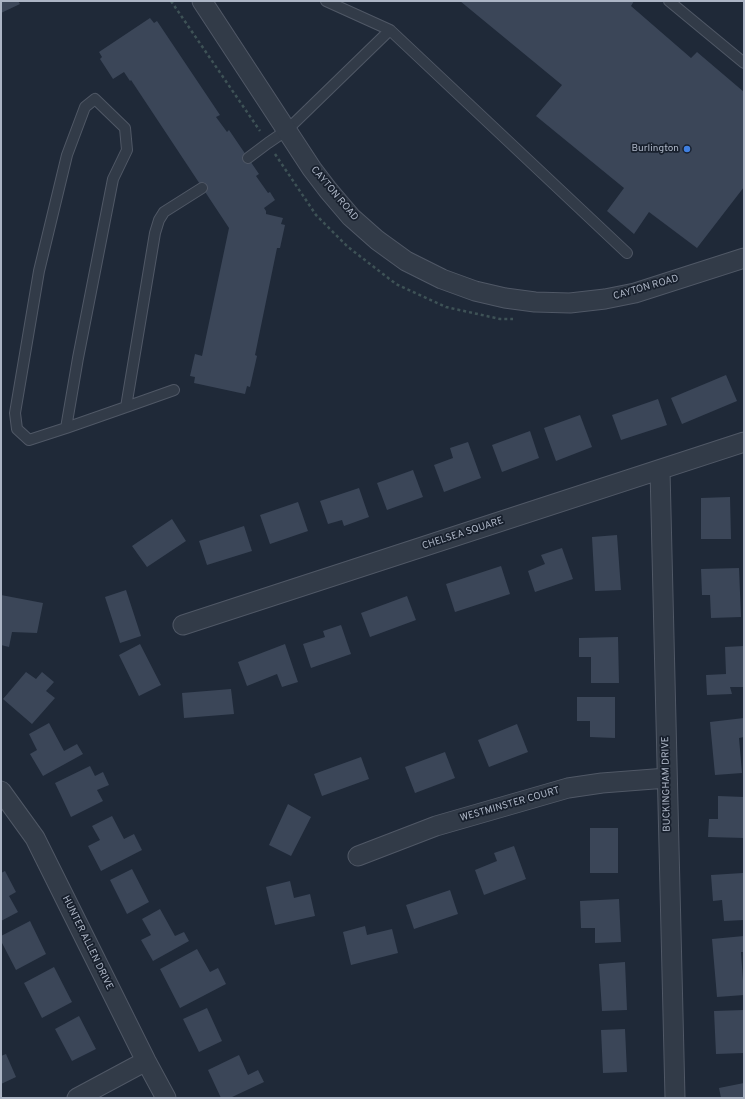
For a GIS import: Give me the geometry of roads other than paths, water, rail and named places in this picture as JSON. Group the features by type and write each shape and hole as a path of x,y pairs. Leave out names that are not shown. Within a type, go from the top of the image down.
{"street":[{"name":"CAYTON ROAD","path":"202,1 328,190 351,217 377,240 406,261 442,279 475,291 505,298 535,302 570,303 605,299 635,293 744,258"},
{"name":"CHELSEA SQUARE","path":"182,625 744,442"},
{"name":"BUCKINGHAM DRIVE","path":"660,470 675,1098"},
{"name":"WESTMINSTER COURT","path":"358,856 436,826 568,788 602,782 667,778"},
{"name":"HUNTER ALLEN DRIVE","path":"1,792 35,838 146,1061 166,1098"},
{"path":"78,1098 146,1061"}],"lane":[{"path":"326,1 390,30 627,253"},
{"path":"669,1 744,63"},
{"path":"248,158 287,130 390,30"},
{"path":"66,428 113,179 127,150 126,128 95,99 85,107 67,155 40,271 15,413 17,429 29,440 66,428 174,390"},
{"path":"126,407 155,233 159,220 164,212 202,188"}],"place":[{"name":"Burlington","path":"687,149"}]}
